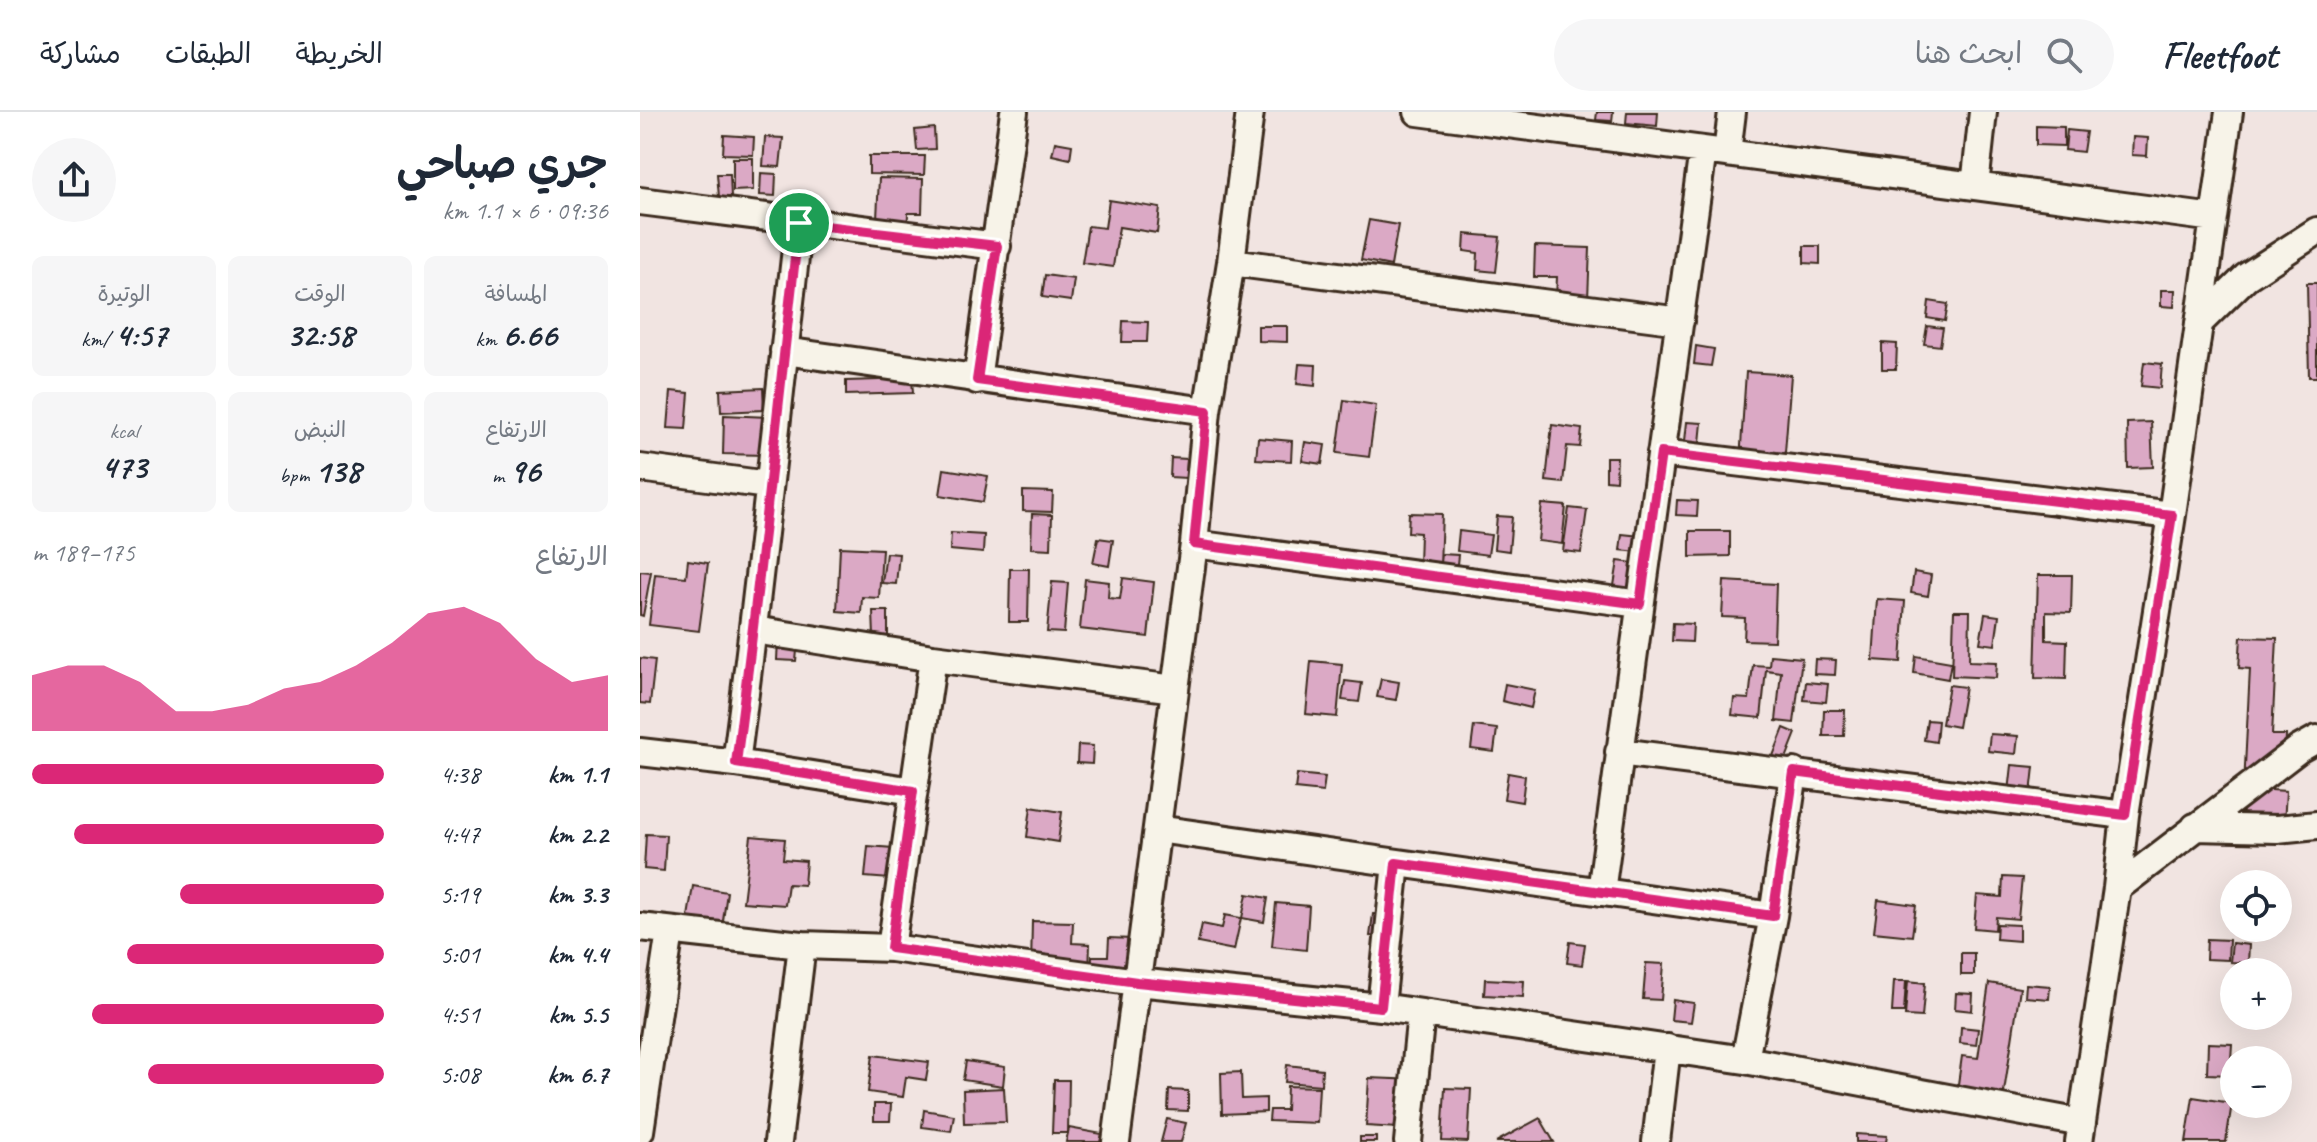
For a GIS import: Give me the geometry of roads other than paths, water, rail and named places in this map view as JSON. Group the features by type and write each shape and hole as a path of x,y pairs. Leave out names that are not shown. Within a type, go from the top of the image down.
{"street":[{"path":"977,380 1014,112"},
{"path":"1116,1142 1194,544 1207,411 1231,262 1250,112"},
{"path":"1418,112 2214,218"},
{"path":"1601,892 1680,321 1715,152 1732,112"},
{"path":"1975,186 1983,112"},
{"path":"640,927 802,945 891,948 1137,982 1381,1007 1745,1060 2081,1132 2229,112"},
{"path":"640,201 997,246"},
{"path":"736,763 754,630 799,223"},
{"path":"2199,323 2246,277 2317,231"},
{"path":"1231,262 1680,321"},
{"path":"784,351 1207,411"},
{"path":"1661,453 2172,515"},
{"path":"640,468 768,485"},
{"path":"1194,544 1640,604"},
{"path":"754,630 933,658 1175,689"},
{"path":"891,948 933,658"},
{"path":"2117,888 2299,749 2317,739"},
{"path":"640,752 736,763 913,791"},
{"path":"1619,752 2125,815"},
{"path":"1745,1060 1773,916 1794,772"},
{"path":"2195,827 2277,829 2317,825"},
{"path":"1157,829 1773,916"},
{"path":"1381,1007 1396,863"},
{"path":"640,1131 670,931"},
{"path":"778,1142 802,945"},
{"path":"1408,1142 1421,1013"},
{"path":"1656,1142 1667,1048"}]}
